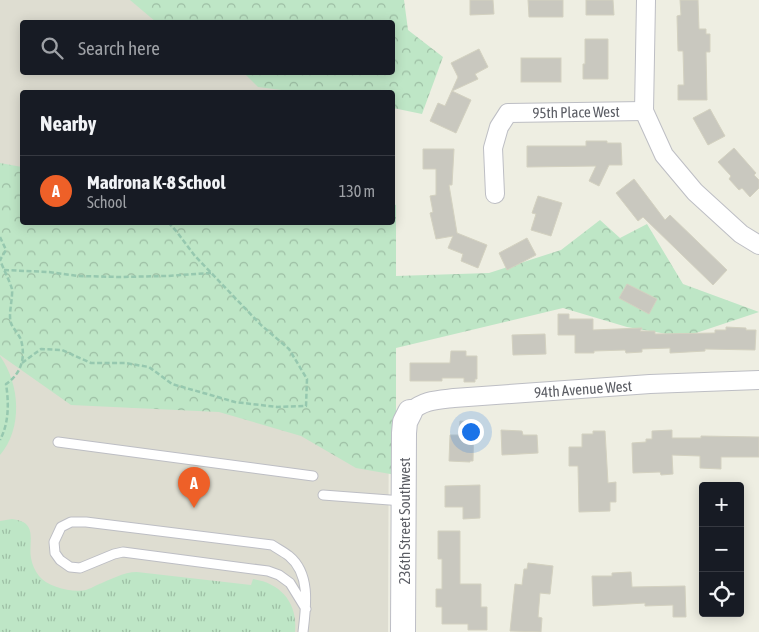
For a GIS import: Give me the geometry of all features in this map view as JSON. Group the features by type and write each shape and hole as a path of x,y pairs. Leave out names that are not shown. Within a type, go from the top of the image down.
{"street":[{"path":"646,0 644,111 664,155 695,192 741,234 759,245"},
{"name":"95th Place West","path":"495,194 493,148 498,127 508,113 644,111"},
{"name":"94th Avenue West","path":"410,412 424,403 454,398 650,384 759,380"},
{"name":"236th Street Southwest","path":"403,632 404,433 405,422 410,412"}],"lane":[{"path":"58,442 313,476"},
{"path":"323,495 404,501"},
{"path":"303,632 306,609 306,590 303,576 290,556 272,545 86,522 71,522 62,527 54,542 55,552 60,560 70,567 80,568 123,552 268,571 279,575 290,583 306,609"}],"path":[{"path":"22,363 40,349 62,350 91,363 125,363 149,368 172,384 235,402 277,407 306,406 307,379 289,349 261,325 194,256 171,225"},
{"path":"0,237 6,250 0,260 12,288 10,323 21,340 22,363 18,373 6,384 8,408 5,427 0,440"},
{"path":"4,270 103,277 211,273"}],"shaded area":[{"path":"0,0 390,0 390,20 20,20 20,75 390,75 390,90 20,90 20,225 29,225 389,384 388,632 0,632"}],"green space":[{"path":"130,0 404,0 408,30 443,57 422,114 395,108 395,90 281,90 258,87 246,75 395,75 395,20 154,20"},
{"path":"0,163 20,167 20,225 395,225 395,205 396,276 489,273 561,250 600,220 620,238 647,224 683,284 759,312 684,337 627,327 563,308 396,348 396,475 356,468 301,436 219,412 71,405 0,355"},
{"path":"0,356 12,379 16,406 13,432 0,455"},
{"path":"12,519 26,524 29,528 30,552 34,567 43,580 54,586 74,591 86,590 132,572 251,585 253,579 272,585 286,596 294,612 295,632 0,632 0,521"}],"building":[{"path":"470,0 493,0 494,14 470,15"},
{"path":"528,0 563,0 563,17 529,17"},
{"path":"586,0 613,0 614,15 586,15"},
{"path":"680,0 698,0 699,29 706,29 706,34 710,34 710,52 706,52 707,100 678,100 678,85 684,85 683,51 678,51 677,16 681,15"},
{"path":"585,39 608,39 608,79 583,79"},
{"path":"479,49 488,67 475,74 478,79 452,91 471,100 456,133 430,121 438,103 445,106 458,77 451,63"},
{"path":"521,58 561,58 561,82 521,82"},
{"path":"710,109 725,136 708,145 693,118"},
{"path":"586,141 621,143 622,165 609,165 599,186 589,181 596,166 527,167 527,146 586,146"},
{"path":"734,148 756,173 754,175 759,180 759,188 750,197 742,188 739,190 729,179 731,176 718,162"},
{"path":"423,149 454,149 452,185 449,185 457,233 487,245 478,268 461,261 463,254 448,248 453,236 436,239 430,213 433,212 430,196 436,195 436,169 423,169"},
{"path":"634,179 665,220 670,215 727,270 713,285 643,217 638,221 616,193"},
{"path":"538,196 562,203 551,236 531,230 536,214 532,213"},
{"path":"527,238 536,255 507,270 499,253"},
{"path":"627,284 657,299 649,314 619,298"},
{"path":"558,314 569,314 569,319 593,319 593,330 642,328 640,331 655,331 655,334 715,333 715,330 726,330 726,327 746,328 746,330 756,330 755,350 705,349 705,351 670,353 670,348 642,349 642,352 626,353 625,350 575,353 575,335 558,335"},
{"path":"545,334 546,354 513,355 512,335"},
{"path":"451,351 466,351 466,356 477,356 477,379 475,379 475,382 464,382 464,378 442,378 442,381 410,381 410,363 450,363"},
{"path":"460,421 474,422 473,461 470,462 449,461 450,435 459,435"},
{"path":"501,430 522,431 523,435 537,435 538,453 502,455"},
{"path":"672,430 672,438 701,438 701,436 759,437 759,457 721,457 721,469 700,468 700,456 672,455 673,474 661,475 660,472 633,473 632,443 646,442 646,439 652,439 652,431"},
{"path":"593,431 605,431 608,483 616,482 616,502 610,502 610,511 579,512 578,466 569,466 569,447 582,447 582,434 593,434"},
{"path":"480,485 480,518 463,519 463,507 445,507 445,486"},
{"path":"438,531 460,531 460,584 481,584 481,607 487,607 487,630 468,630 468,624 442,624 442,607 436,607 436,589 442,589 442,559 438,559"},
{"path":"528,563 553,566 550,594 540,593 538,617 542,618 541,632 510,631 515,584 522,585 524,569 527,569"},
{"path":"631,572 632,587 685,586 686,617 673,617 673,605 645,606 645,603 593,606 592,576 612,576 612,573"}],"place":[{"name":"Madrona K-8 School","path":"194,508"}]}
